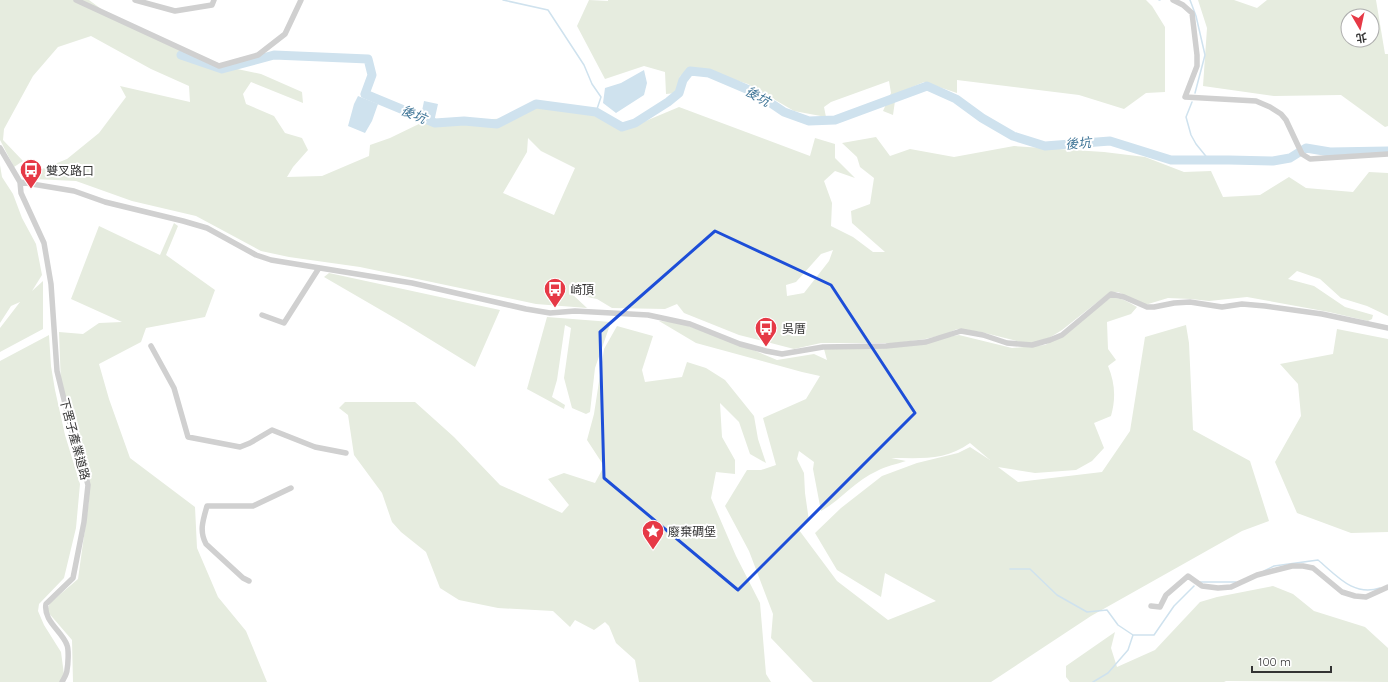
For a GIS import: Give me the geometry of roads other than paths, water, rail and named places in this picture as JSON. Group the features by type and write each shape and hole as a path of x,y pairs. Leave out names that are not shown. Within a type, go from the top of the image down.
{"street":[{"path":"76,0 219,66 258,56 285,34 301,0"},
{"path":"135,0 175,11 212,5 214,0"},
{"path":"1174,0 1183,5 1192,13 1197,55 1197,66 1185,97 1256,100 1270,107 1281,114 1286,120 1302,154 1310,160 1388,154"},
{"path":"0,148 20,182 74,191 105,202 183,220 207,228 256,255 271,260 412,282 526,309 550,312 575,311 648,315 690,324 740,344 782,354 823,347 913,344 940,338 960,331 983,335 1008,343 1032,345 1062,335 1111,294 1154,307 1174,303 1190,302 1222,307 1242,304 1265,306 1322,314 1388,328"},
{"name":"下罟子產業道路","path":"20,182 21,193 44,243 51,284 57,371 71,428 88,485 84,522 73,578 46,604 45,609 47,616 68,646 67,672 62,682"},
{"path":"262,315 284,323 319,268"},
{"path":"151,346 174,388 188,437 240,447 272,430 315,447 346,453"},
{"path":"250,581 243,578 206,544 202,537 202,524 207,506 253,506 291,488"},
{"path":"1150,606 1160,607 1166,595 1188,576 1202,586 1218,588 1231,587 1257,575 1292,566 1313,568 1342,592 1356,596 1366,597 1388,587"}],"water":[{"path":"644,70 647,83 644,95 616,113 603,103 605,88 621,83"},
{"path":"358,96 378,104 372,121 365,133 348,126 354,104"},
{"path":"424,101 438,104 434,122 421,116"}],"waterway":[{"path":"503,0 548,10 584,65 592,84 601,97 596,112"},
{"path":"1190,0 1196,16 1205,55 1195,93"},
{"name":"後坑","path":"181,55 222,69 274,55 368,59 372,75 365,94 435,123 464,121 497,124 536,104 596,112 622,127 635,123 668,102 679,93 683,80 690,71 709,73 756,93 784,112 809,121 835,120 927,86 956,99 982,118 1013,136 1045,146 1110,141 1171,160 1273,161 1290,158 1306,148 1330,152 1388,151"},
{"path":"1192,102 1186,117 1191,135 1196,144 1209,160"},
{"path":"1264,571 1274,566 1318,560 1339,578 1354,587 1362,590 1380,588"},
{"path":"1010,569 1030,569 1057,595 1087,612 1107,610 1118,625 1133,635"},
{"path":"1200,582 1236,582"},
{"path":"1093,682 1108,673 1128,650 1133,635 1154,635 1174,606 1194,586"}],"place":[{"name":"雙叉路口","path":"31,190"},
{"name":"崎頂","path":"555,308"},
{"name":"吳厝","path":"766,348"},
{"name":"廢棄碉堡","path":"653,550"}]}
